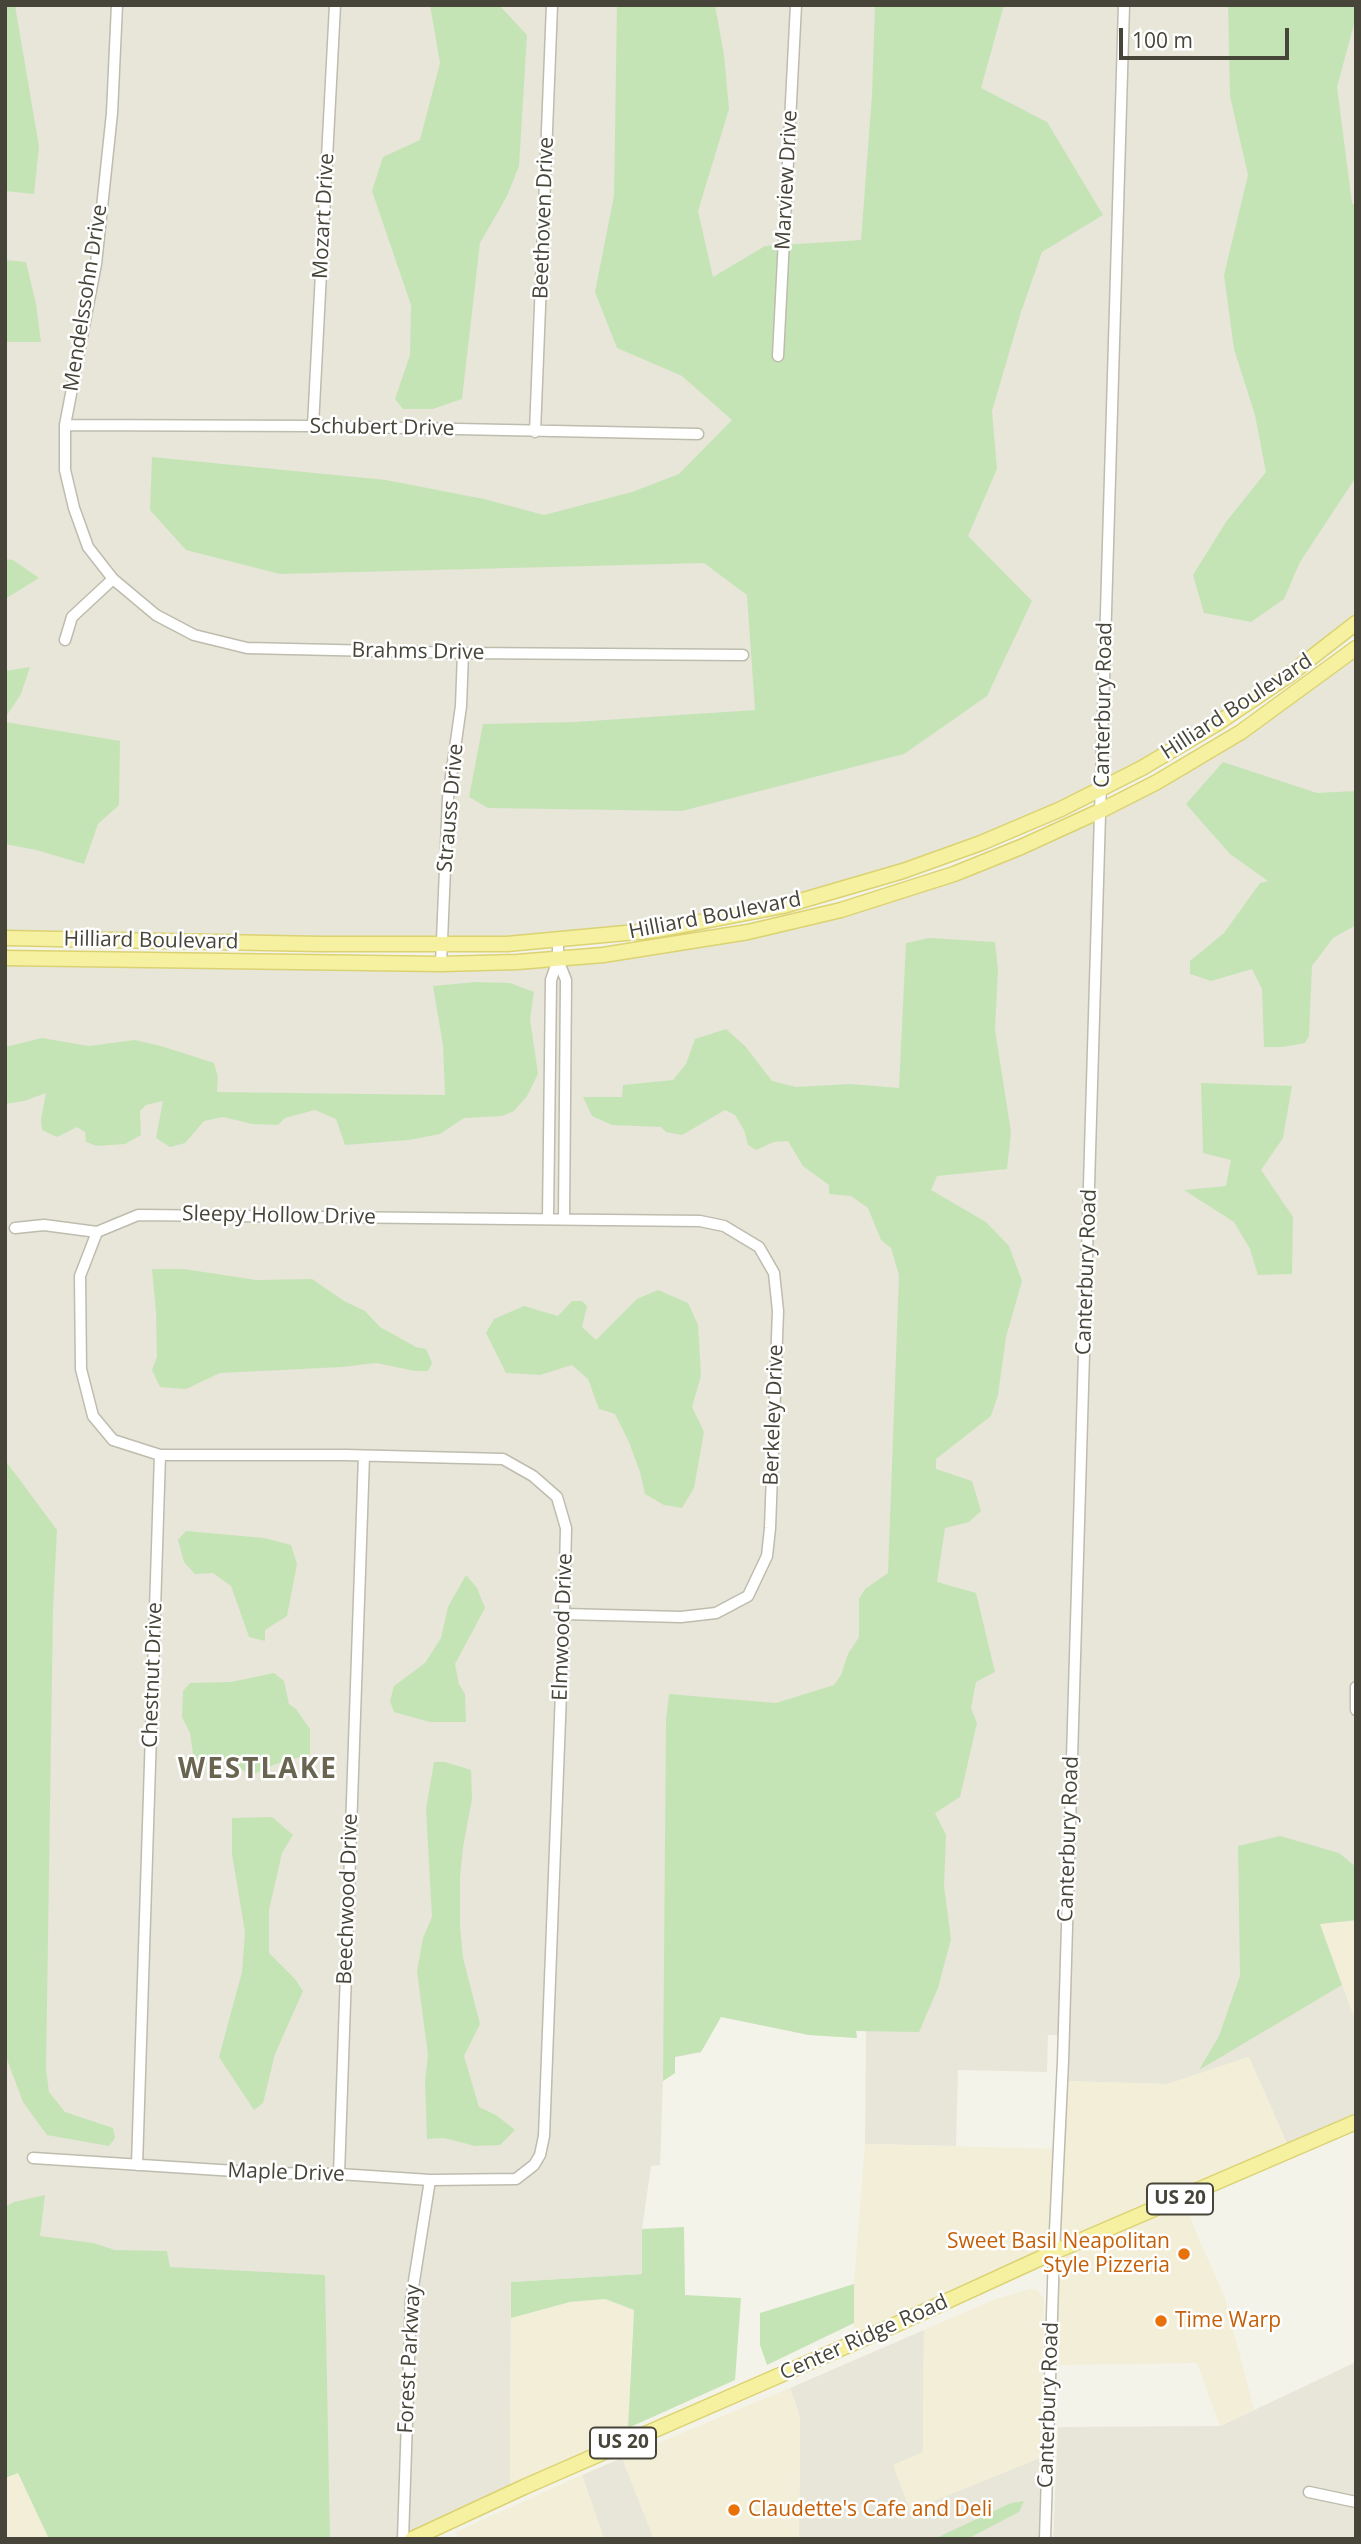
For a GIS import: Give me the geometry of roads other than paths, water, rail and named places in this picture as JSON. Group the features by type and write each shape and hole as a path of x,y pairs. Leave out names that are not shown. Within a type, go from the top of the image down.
{"main road":[{"name":"Hilliard Boulevard","path":"5,938 442,945 558,940 658,930 771,908 903,871 981,843 1061,809 1182,746 1252,701 1356,624"},
{"name":"Hilliard Boulevard","path":"5,958 441,964 558,960 704,941 748,932 841,909 954,874 1101,810 1157,782 1241,732 1356,648"},
{"name":"Center Ridge Road","path":"412,2539 1054,2252 1356,2122"}],"street":[{"name":"Mendelssohn Drive","path":"114,579 88,547 74,508 65,470 65,425 96,264 112,113 117,5"},
{"name":"Mozart Drive","path":"313,426 335,5"},
{"name":"Beethoven Drive","path":"535,432 552,5"},
{"name":"Marview Drive","path":"778,356 796,5"},
{"name":"Canterbury Road","path":"1045,2539 1063,2061 1124,5"},
{"name":"Schubert Drive","path":"65,425 313,426 698,434"},
{"path":"65,640 72,617 114,579"},
{"name":"Brahms Drive","path":"114,579 156,615 194,635 247,648 743,655"},
{"name":"Strauss Drive","path":"441,964 448,798 461,706 463,653"},
{"path":"548,1219 551,980 558,960 558,940"},
{"path":"558,960 566,979 564,1219"},
{"name":"Sleepy Hollow Drive","path":"97,1232 138,1215 548,1219"},
{"name":"Berkeley Drive","path":"548,1219 700,1221 724,1226 759,1247 774,1273 778,1311 770,1528 767,1556 748,1597 716,1613 681,1617 564,1614"},
{"path":"15,1228 44,1225 97,1232 80,1276 80,1369 93,1416 114,1440 160,1455"},
{"name":"Elmwood Drive","path":"160,1455 503,1459 533,1476 557,1497 566,1528 564,1614 544,2136 540,2155 534,2165"},
{"name":"Chestnut Drive","path":"137,2165 160,1455"},
{"name":"Beechwood Drive","path":"339,2174 364,1456"},
{"path":"1356,1687 1356,1710"},
{"name":"Maple Drive","path":"33,2158 430,2180 516,2179 534,2165"},
{"name":"Forest Parkway","path":"402,2539 411,2300 430,2180"},
{"path":"1308,2492 1356,2502"}],"place":[{"name":"Sweet Basil Neapolitan Style Pizzeria","path":"1184,2254"},
{"name":"Time Warp","path":"1161,2321"},
{"name":"Claudette's Cafe and Deli","path":"734,2510"}],"district":[{"name":"WESTLAKE","path":"258,1770"}]}
